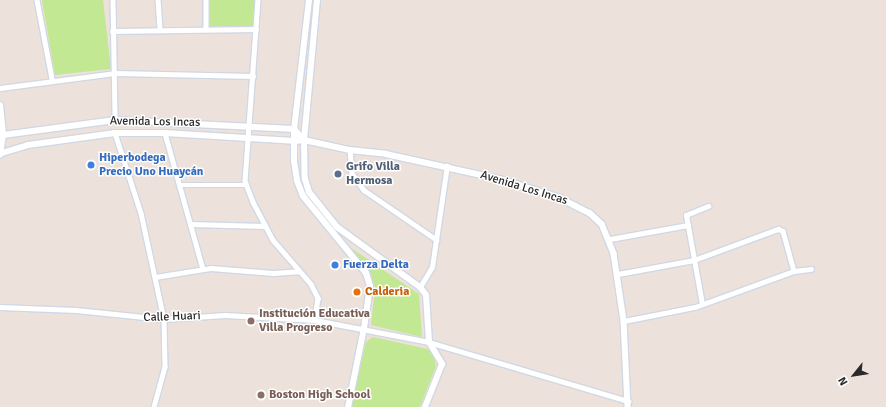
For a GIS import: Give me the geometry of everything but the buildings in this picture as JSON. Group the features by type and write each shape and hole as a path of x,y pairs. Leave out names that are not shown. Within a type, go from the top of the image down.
{"main road":[{"path":"309,0 294,129 294,161 303,196 368,278 370,290 348,407"},
{"path":"317,0 304,140 305,179 309,192 337,227 420,287 426,295 429,342 437,352 442,364 425,407"},
{"path":"0,105 2,136 1,153"},
{"name":"Avenida Los Incas","path":"2,136 115,120 250,125 294,129"},
{"path":"294,129 304,140"},
{"name":"Avenida Los Incas","path":"1,153 28,145 115,132 165,133 294,141"}],"street":[{"path":"37,0 52,79"},
{"path":"113,0 112,30 116,73 115,120"},
{"path":"158,0 160,29"},
{"path":"206,0 206,29"},
{"path":"258,0 247,185 264,226 298,271 310,284 318,298 315,320"},
{"path":"112,30 256,29"},
{"path":"0,88 52,79 116,73 253,76"},
{"path":"115,132 141,213 164,319 165,367 154,407"},
{"path":"165,133 203,269"},
{"name":"Avenida Los Incas","path":"294,141 304,140 350,150 447,166 504,180 575,204 590,213 602,224 610,239 618,274 624,321 628,404"},
{"path":"350,150 352,173 356,182 374,199 437,240"},
{"path":"420,287 432,268 447,166"},
{"path":"179,185 247,185"},
{"path":"702,304 686,215 708,206"},
{"path":"190,224 264,226"},
{"path":"610,239 688,225"},
{"path":"618,274 694,260 778,229 783,231 794,271"},
{"path":"624,321 702,304 794,271 811,268"},
{"path":"155,277 203,269 241,269 273,273 298,271"},
{"name":"Calle Huari","path":"0,307 76,310 164,319 225,314 315,320 364,328 429,342 628,404"}],"green space":[{"path":"42,0 103,0 111,69 55,75"},
{"path":"209,0 256,0 254,27 210,27"},
{"path":"351,248 419,294 422,337 371,325 375,287 366,269"},
{"path":"373,337 432,350 436,366 420,407 350,407 366,342"}],"place":[{"name":"Hiperbodega Precio Uno Huaycán","path":"91,165"},
{"name":"Grifo Villa Hermosa","path":"338,174"},
{"name":"Fuerza Delta","path":"335,265"},
{"name":"Calderia","path":"357,292"},
{"name":"Institución Educativa Villa Progreso","path":"251,321"},
{"name":"Boston High School","path":"261,395"}]}
